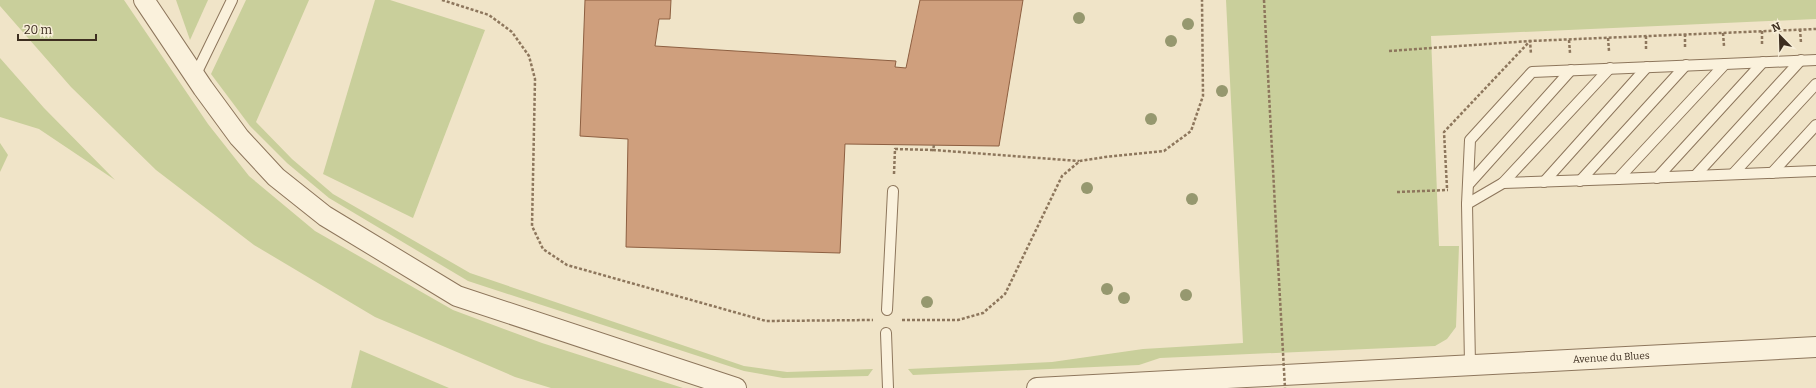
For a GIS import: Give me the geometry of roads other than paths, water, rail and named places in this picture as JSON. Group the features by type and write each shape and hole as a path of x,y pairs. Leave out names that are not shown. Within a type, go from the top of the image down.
{"street":[{"path":"144,0 195,76 239,137 276,177 325,216 457,296 736,388"},
{"name":"Avenue du Blues","path":"1037,388 1470,364 1816,347"}],"lane":[{"path":"195,76 232,0"},
{"path":"1695,176 1802,60"},
{"path":"1470,364 1467,204 1470,140 1532,72 1816,60"},
{"path":"1656,178 1763,62"},
{"path":"1618,179 1725,64"},
{"path":"1580,181 1686,65"},
{"path":"1544,182 1647,67"},
{"path":"1467,204 1503,184 1610,68"},
{"path":"1468,185 1571,70"},
{"path":"1733,174 1816,84"},
{"path":"1772,173 1816,125"},
{"path":"1503,184 1772,173 1814,169"},
{"path":"887,310 893,191"},
{"path":"886,333 888,388"}]}
